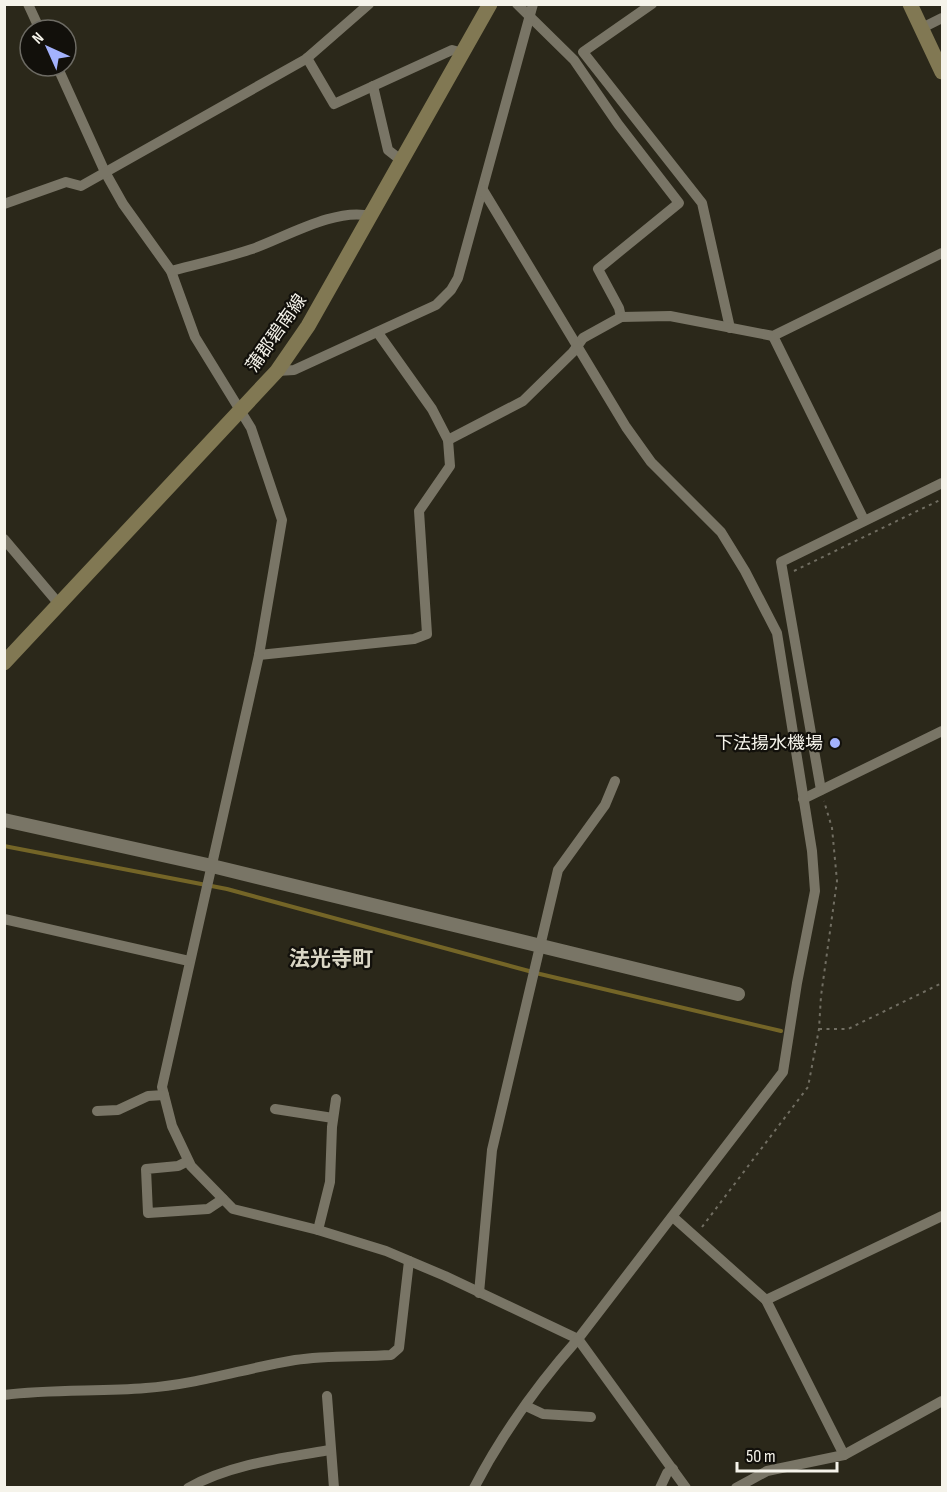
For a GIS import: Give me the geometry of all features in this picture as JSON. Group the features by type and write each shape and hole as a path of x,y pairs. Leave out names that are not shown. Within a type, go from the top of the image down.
{"main road":[{"name":"蒲郡碧南線","path":"4,663 277,370 308,326 490,4"},
{"path":"910,4 942,72"}],"street":[{"path":"28,4 34,18"},
{"path":"4,204 66,182 81,186 307,58 369,4"},
{"path":"517,4 531,12 574,60 618,124 679,203 598,269 619,308 621,317"},
{"path":"649,5 583,52 702,203 730,328"},
{"path":"277,370 294,370 378,333 436,305 452,290 458,278 531,12"},
{"path":"922,28 942,18"},
{"path":"307,58 334,104 452,50 463,53"},
{"path":"62,78 105,172 123,204 171,271 195,337 251,428 282,520 259,655 162,1087 172,1126 188,1161 233,1209 318,1230 409,1261 578,1339 686,1488"},
{"path":"373,86 388,150 402,161"},
{"path":"474,1488 486,1463 547,1374 578,1339 775,1084 787,1062 796,983 815,891 812,851 777,633 745,571 721,532 651,462 626,427 483,190"},
{"path":"171,271 253,249 316,224 353,214 370,216"},
{"path":"448,440 523,401 583,338 621,317 670,316 773,336 942,253"},
{"path":"259,655 414,639 427,634 419,511 450,466 448,440 432,409 378,333"},
{"path":"773,336 864,520"},
{"path":"821,790 781,562 942,483"},
{"path":"4,539 59,604"},
{"path":"803,799 942,732"},
{"path":"479,1293 492,1150 558,870 605,805 615,781"},
{"path":"4,820 212,866 541,948 738,994"},
{"path":"4,919 189,961"},
{"path":"97,1111 118,1110 148,1096 164,1095"},
{"path":"318,1230 330,1182 336,1099"},
{"path":"275,1109 333,1118"},
{"path":"188,1161 178,1166 146,1169 148,1212 207,1209 223,1199"},
{"path":"673,1216 766,1300 844,1455"},
{"path":"766,1300 942,1216"},
{"path":"4,1395 41,1391 146,1388 186,1383 224,1373 298,1359 391,1355 399,1348 409,1261"},
{"path":"327,1396 334,1488"},
{"path":"736,1488 767,1471 844,1455 942,1401"},
{"path":"526,1406 543,1414 591,1417"},
{"path":"188,1488 226,1472 330,1450"},
{"path":"660,1488 667,1473 673,1469"}],"path":[{"path":"782,576 942,499"},
{"path":"819,1029 848,1029 942,983"}],"waterway":[{"path":"4,846 227,889 540,974 781,1031"}],"place":[{"name":"下法揚水機場","path":"835,743"}],"district":[{"name":"法光寺町","path":"331,959"}]}
